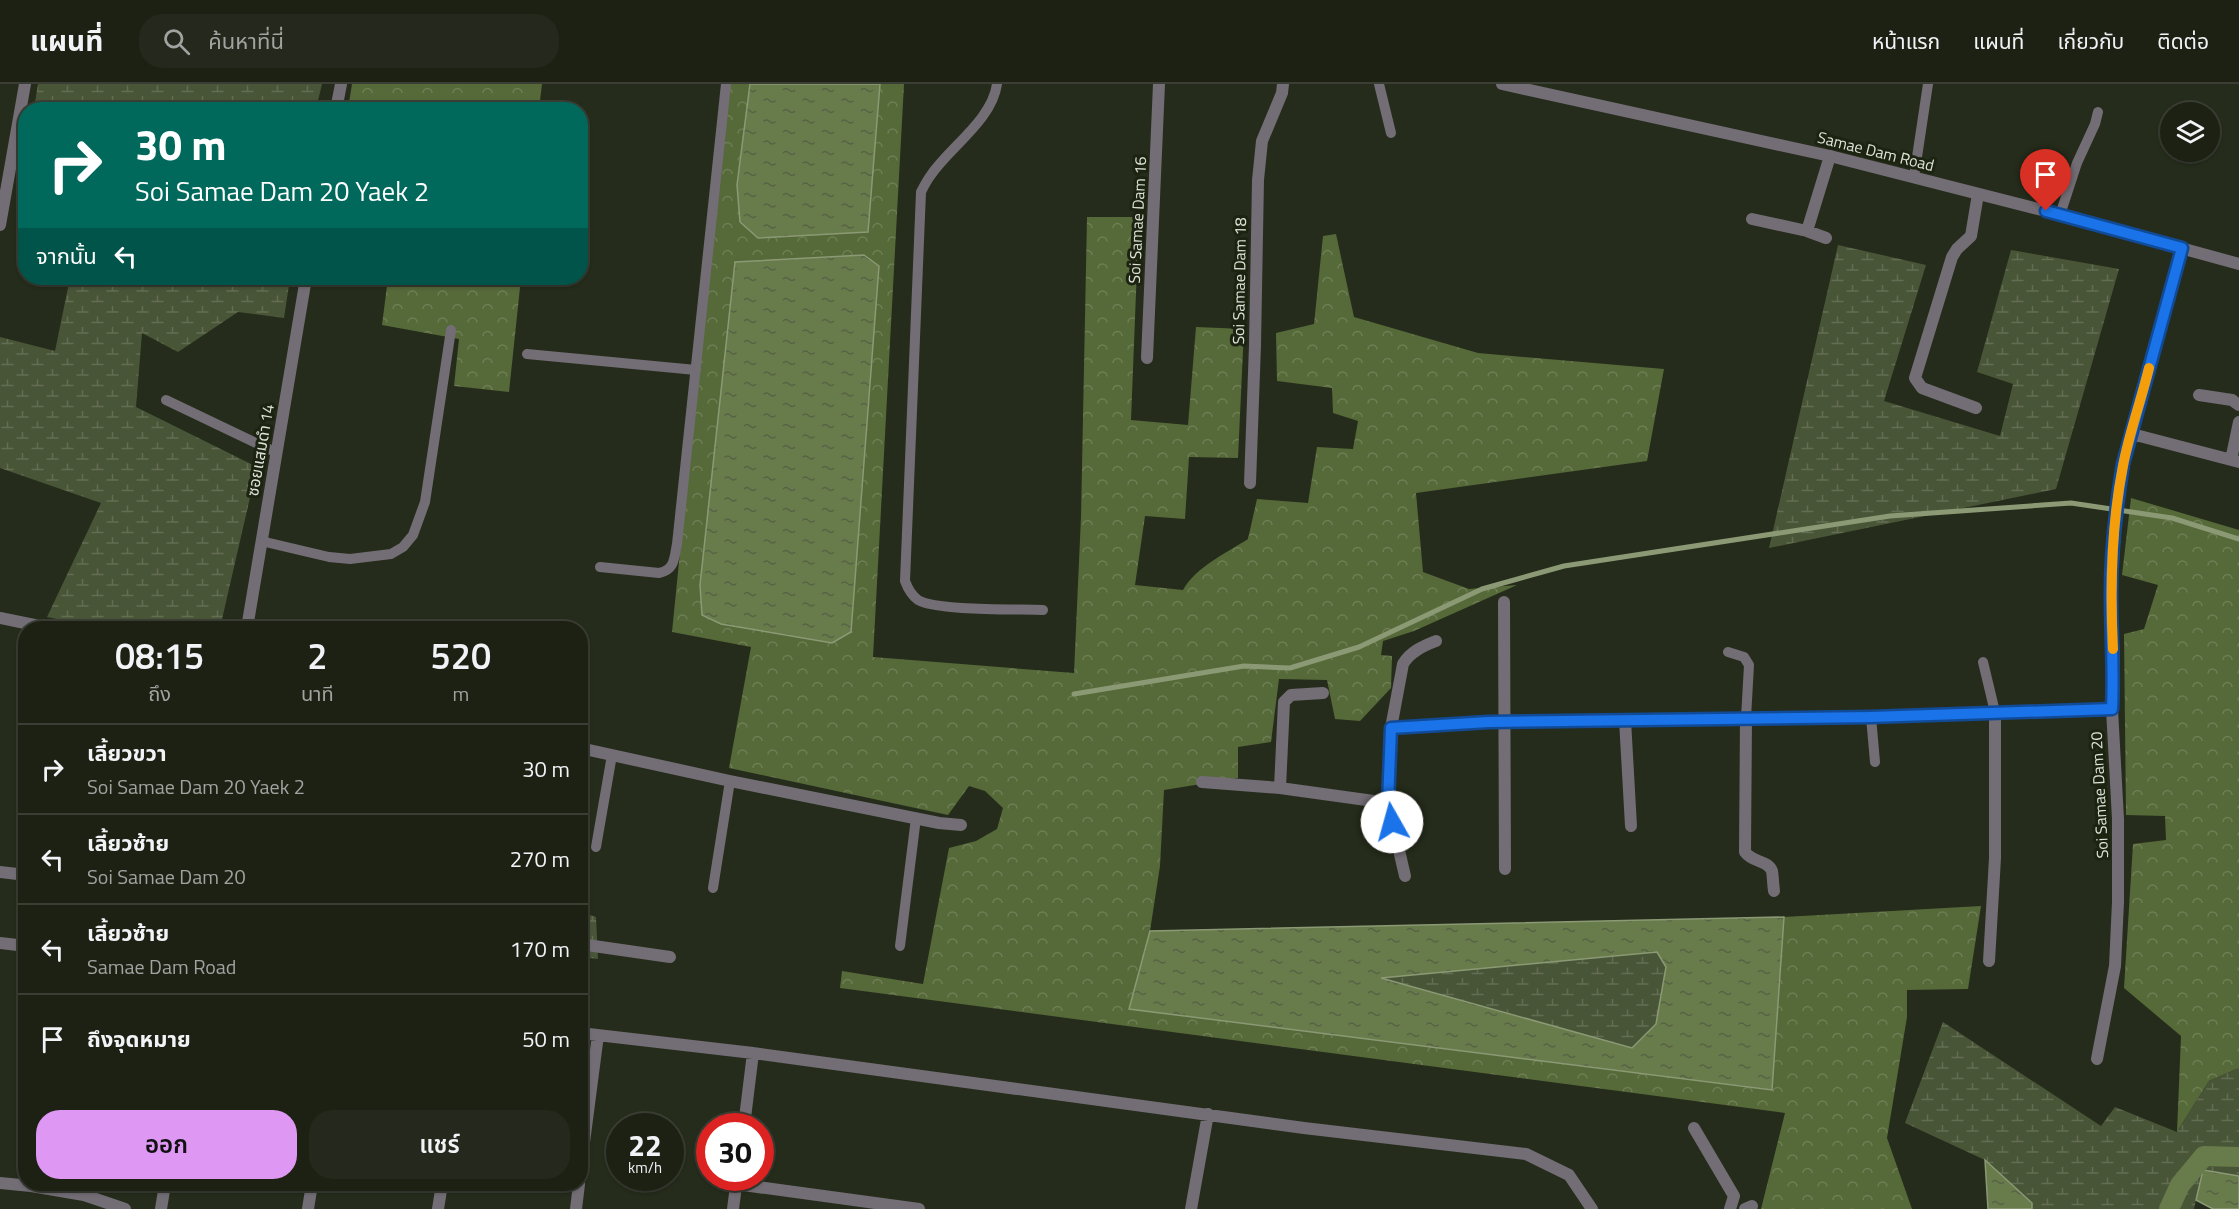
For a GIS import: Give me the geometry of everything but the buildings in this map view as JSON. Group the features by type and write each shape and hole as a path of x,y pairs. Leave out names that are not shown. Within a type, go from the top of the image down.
{"street":[{"path":"22,102 25,84"},
{"path":"338,102 341,84"},
{"name":"Soi Samae Dam 16","path":"1147,358 1159,84"},
{"name":"Soi Samae Dam 18","path":"1250,483 1255,345 1257,180 1262,141 1282,93 1283,84"},
{"name":"Samae Dam Road","path":"1502,84 1528,87 1830,156 2239,264"},
{"path":"0,225 18,123"},
{"path":"1807,231 1830,156"},
{"path":"1976,408 1922,388 1915,378 1952,257 1971,236 1978,194"},
{"path":"1752,219 1807,231 1826,238"},
{"name":"Soi Samae Dam 20","path":"2097,1059 2115,966 2118,902 2118,819 2112,709 2114,666 2111,592 2116,515 2123,464 2182,248"},
{"name":"ซอยแสมดำ 14","path":"248,621 305,285"},
{"path":"2199,394 2232,400 2239,405"},
{"path":"2132,434 2235,461 2239,422"},
{"path":"1504,602 1505,869"},
{"path":"0,618 18,622"},
{"path":"1405,876 1388,803 1391,728 1403,664 1414,651 1436,641"},
{"path":"1280,788 1284,702 1291,695 1323,693"},
{"path":"1391,728 1488,722 1871,717 2112,709"},
{"path":"1989,961 1995,858 1995,712"},
{"path":"1746,718 1745,852 1754,861 1764,862 1772,869 1774,891"},
{"path":"1625,720 1631,826"},
{"path":"588,750 730,781 961,825"},
{"path":"1202,782 1280,788 1388,803"},
{"path":"0,872 18,874"},
{"path":"0,943 18,945"},
{"path":"588,945 670,957"},
{"path":"588,1034 753,1053 1304,1128 1526,1154 1569,1175 1592,1209"},
{"path":"588,1112 598,1035"},
{"path":"746,1113 753,1053"},
{"path":"1191,1209 1208,1114"},
{"path":"1694,1128 1734,1196 1730,1209"},
{"path":"0,1184 18,1185"},
{"path":"774,1187 919,1209"},
{"path":"63,1191 84,1195 125,1209"},
{"path":"161,1209 164,1191"},
{"path":"308,1209 311,1191"},
{"path":"438,1209 441,1191"},
{"path":"576,1209 578,1191"},
{"path":"733,1209 735,1191"}],"lane":[{"path":"600,567 659,573 667,571 673,564 726,84"},
{"path":"997,84 989,106 931,175 921,192 905,581 910,593 919,601 940,606 1043,610"},
{"path":"1379,84 1391,133"},
{"path":"1914,177 1928,84"},
{"path":"2060,215 2077,163 2096,124 2098,112"},
{"path":"261,541 350,560 391,554 403,547 412,535 426,502 452,330"},
{"path":"527,354 696,370"},
{"path":"166,400 277,453"},
{"path":"1728,652 1744,657 1749,665 1746,718"},
{"path":"1983,662 1995,712"},
{"path":"1871,717 1875,762"},
{"path":"596,847 612,755"},
{"path":"713,888 730,781"},
{"path":"900,946 916,818"}],"green space":[{"path":"38,84 322,84 318,102 35,102"},
{"path":"352,84 542,84 540,102 349,102"},
{"path":"727,84 750,84 737,185 868,231 880,84 904,84 873,657 1074,673 1081,517 1087,217 1139,217 1131,420 1188,425 1196,327 1244,329 1238,458 1189,457 1185,519 1145,516 1135,585 1183,590 1203,567 1248,539 1257,499 1308,503 1317,447 1353,449 1358,421 1333,413 1332,388 1277,381 1276,333 1314,324 1323,236 1336,234 1354,317 1478,353 1664,369 1647,461 1416,493 1423,572 1469,589 1517,585 1414,631 1383,641 1381,655 1392,656 1391,688 1360,721 1335,719 1327,680 1279,679 1271,742 1238,747 1238,778 1164,790 1160,866 1150,931 1129,1009 1772,1090 1784,917 1981,906 1968,989 1907,990 1907,1017 1887,1138 1912,1209 1761,1209 1785,1113 840,988 842,971 923,984 949,848 976,841 997,829 1003,808 985,791 969,786 948,815 729,768 751,647 672,632","holes":["864,255 721,624 702,615 700,585 736,262"]},
{"path":"1838,245 1926,265 1884,401 2000,436 2013,384 1977,372 2011,250 2119,269 2056,489 1769,548"},
{"path":"69,285 289,285 284,318 238,312 178,352 142,333 136,407 257,467 222,621 67,621 47,617 101,503 0,468 0,337 55,351"},
{"path":"387,285 520,285 509,392 454,386 459,339 382,325"},
{"path":"2131,498 2239,530 2239,1068 2209,1081 2177,1132 2181,1036 2124,988 2133,844 2166,840 2165,816 2126,815 2124,634 2144,629 2158,585 2122,575"},
{"path":"588,914 596,917 598,959 588,958"},
{"path":"1657,952 1666,967 1656,1025 1632,1048 1379,977"},
{"path":"1943,1022 2101,1126 2115,1107 2177,1132 2209,1081 2239,1068 2239,1176 2203,1170 2194,1209 2032,1209 2032,1203 1985,1160 1905,1123"}],"water":[{"path":"750,84 880,84 868,232 758,238 740,222 737,185"},
{"path":"864,255 879,266 851,632 832,643 721,624 702,615 700,585 735,262"},
{"path":"1784,917 1772,1090 1129,1009 1150,931","holes":["1657,952 1666,967 1656,1024 1632,1048 1381,978"]},
{"path":"1985,1160 2032,1203 2032,1209 1988,1209"},
{"path":"2203,1170 2239,1176 2239,1209 2213,1209 2196,1200"}],"waterway":[{"path":"1074,694 1244,666 1290,668 1359,647 1482,589 1564,566 1890,516 2071,503 2172,518 2239,539"},
{"path":"2169,1209 2180,1185 2204,1156 2239,1157"}],"slow traffic":[{"path":"2113,649 2111,592 2116,515 2123,464 2149,368"}],"route":[{"path":"1392,822 1388,803 1391,728 1488,722 1871,717 2112,709 2114,666 2111,592 2118,496 2123,464 2182,248 2046,211"}]}
